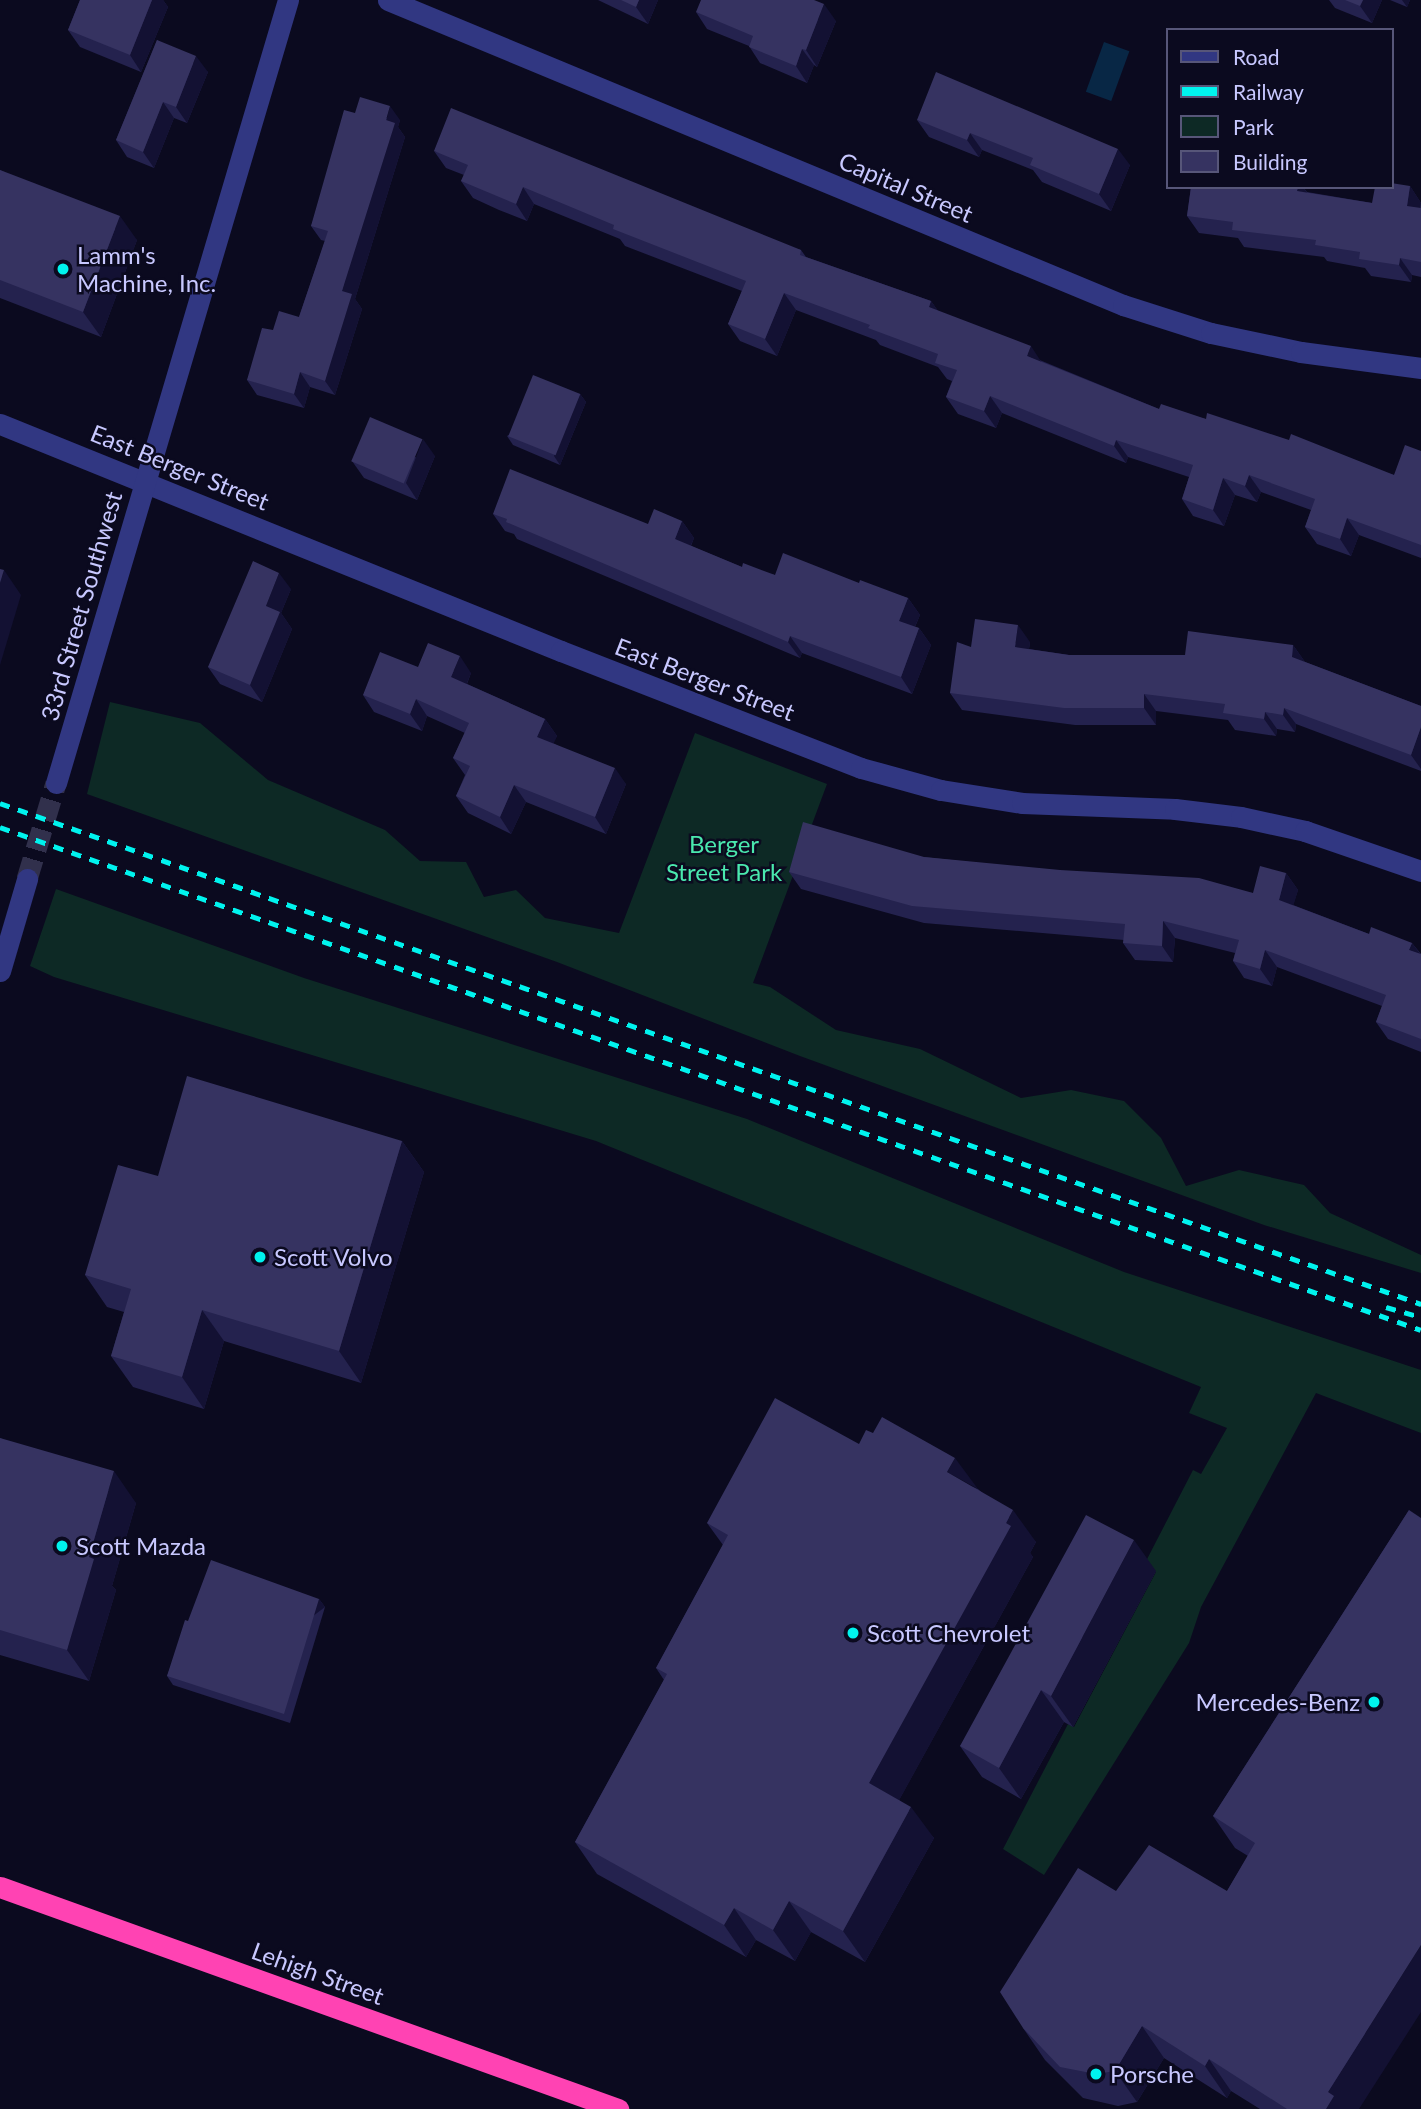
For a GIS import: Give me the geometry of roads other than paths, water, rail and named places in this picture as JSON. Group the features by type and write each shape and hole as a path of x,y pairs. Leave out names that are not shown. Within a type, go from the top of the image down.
{"highway":[{"name":"Lehigh Street","path":"0,1887 618,2109"}],"street":[{"name":"33rd Street Southwest","path":"56,783 288,0"},
{"name":"Capital Street","path":"388,0 1123,305 1211,334 1301,352 1421,369"},
{"name":"East Berger Street","path":"0,424 146,481 561,652 861,768 941,790 1022,803 1175,809 1241,817 1306,831 1421,871"},
{"path":"0,971 27,879"}],"water":[{"path":"1104,42 1129,51 1111,101 1086,92"}],"tunnel":[{"path":"27,879 56,783"}],"railway":[{"path":"0,803 1421,1304"},
{"path":"0,827 1421,1330"},
{"path":"1386,1307 1421,1317"}],"place":[{"name":"Lamm's Machine, Inc.","path":"63,269"},
{"name":"Scott Volvo","path":"260,1257"},
{"name":"Scott Mazda","path":"62,1546"},
{"name":"Scott Chevrolet","path":"853,1633"},
{"name":"Mercedes-Benz","path":"1374,1702"},
{"name":"Porsche","path":"1096,2074"}],"park label":[{"name":"Berger Street Park","path":"724,858"}]}
